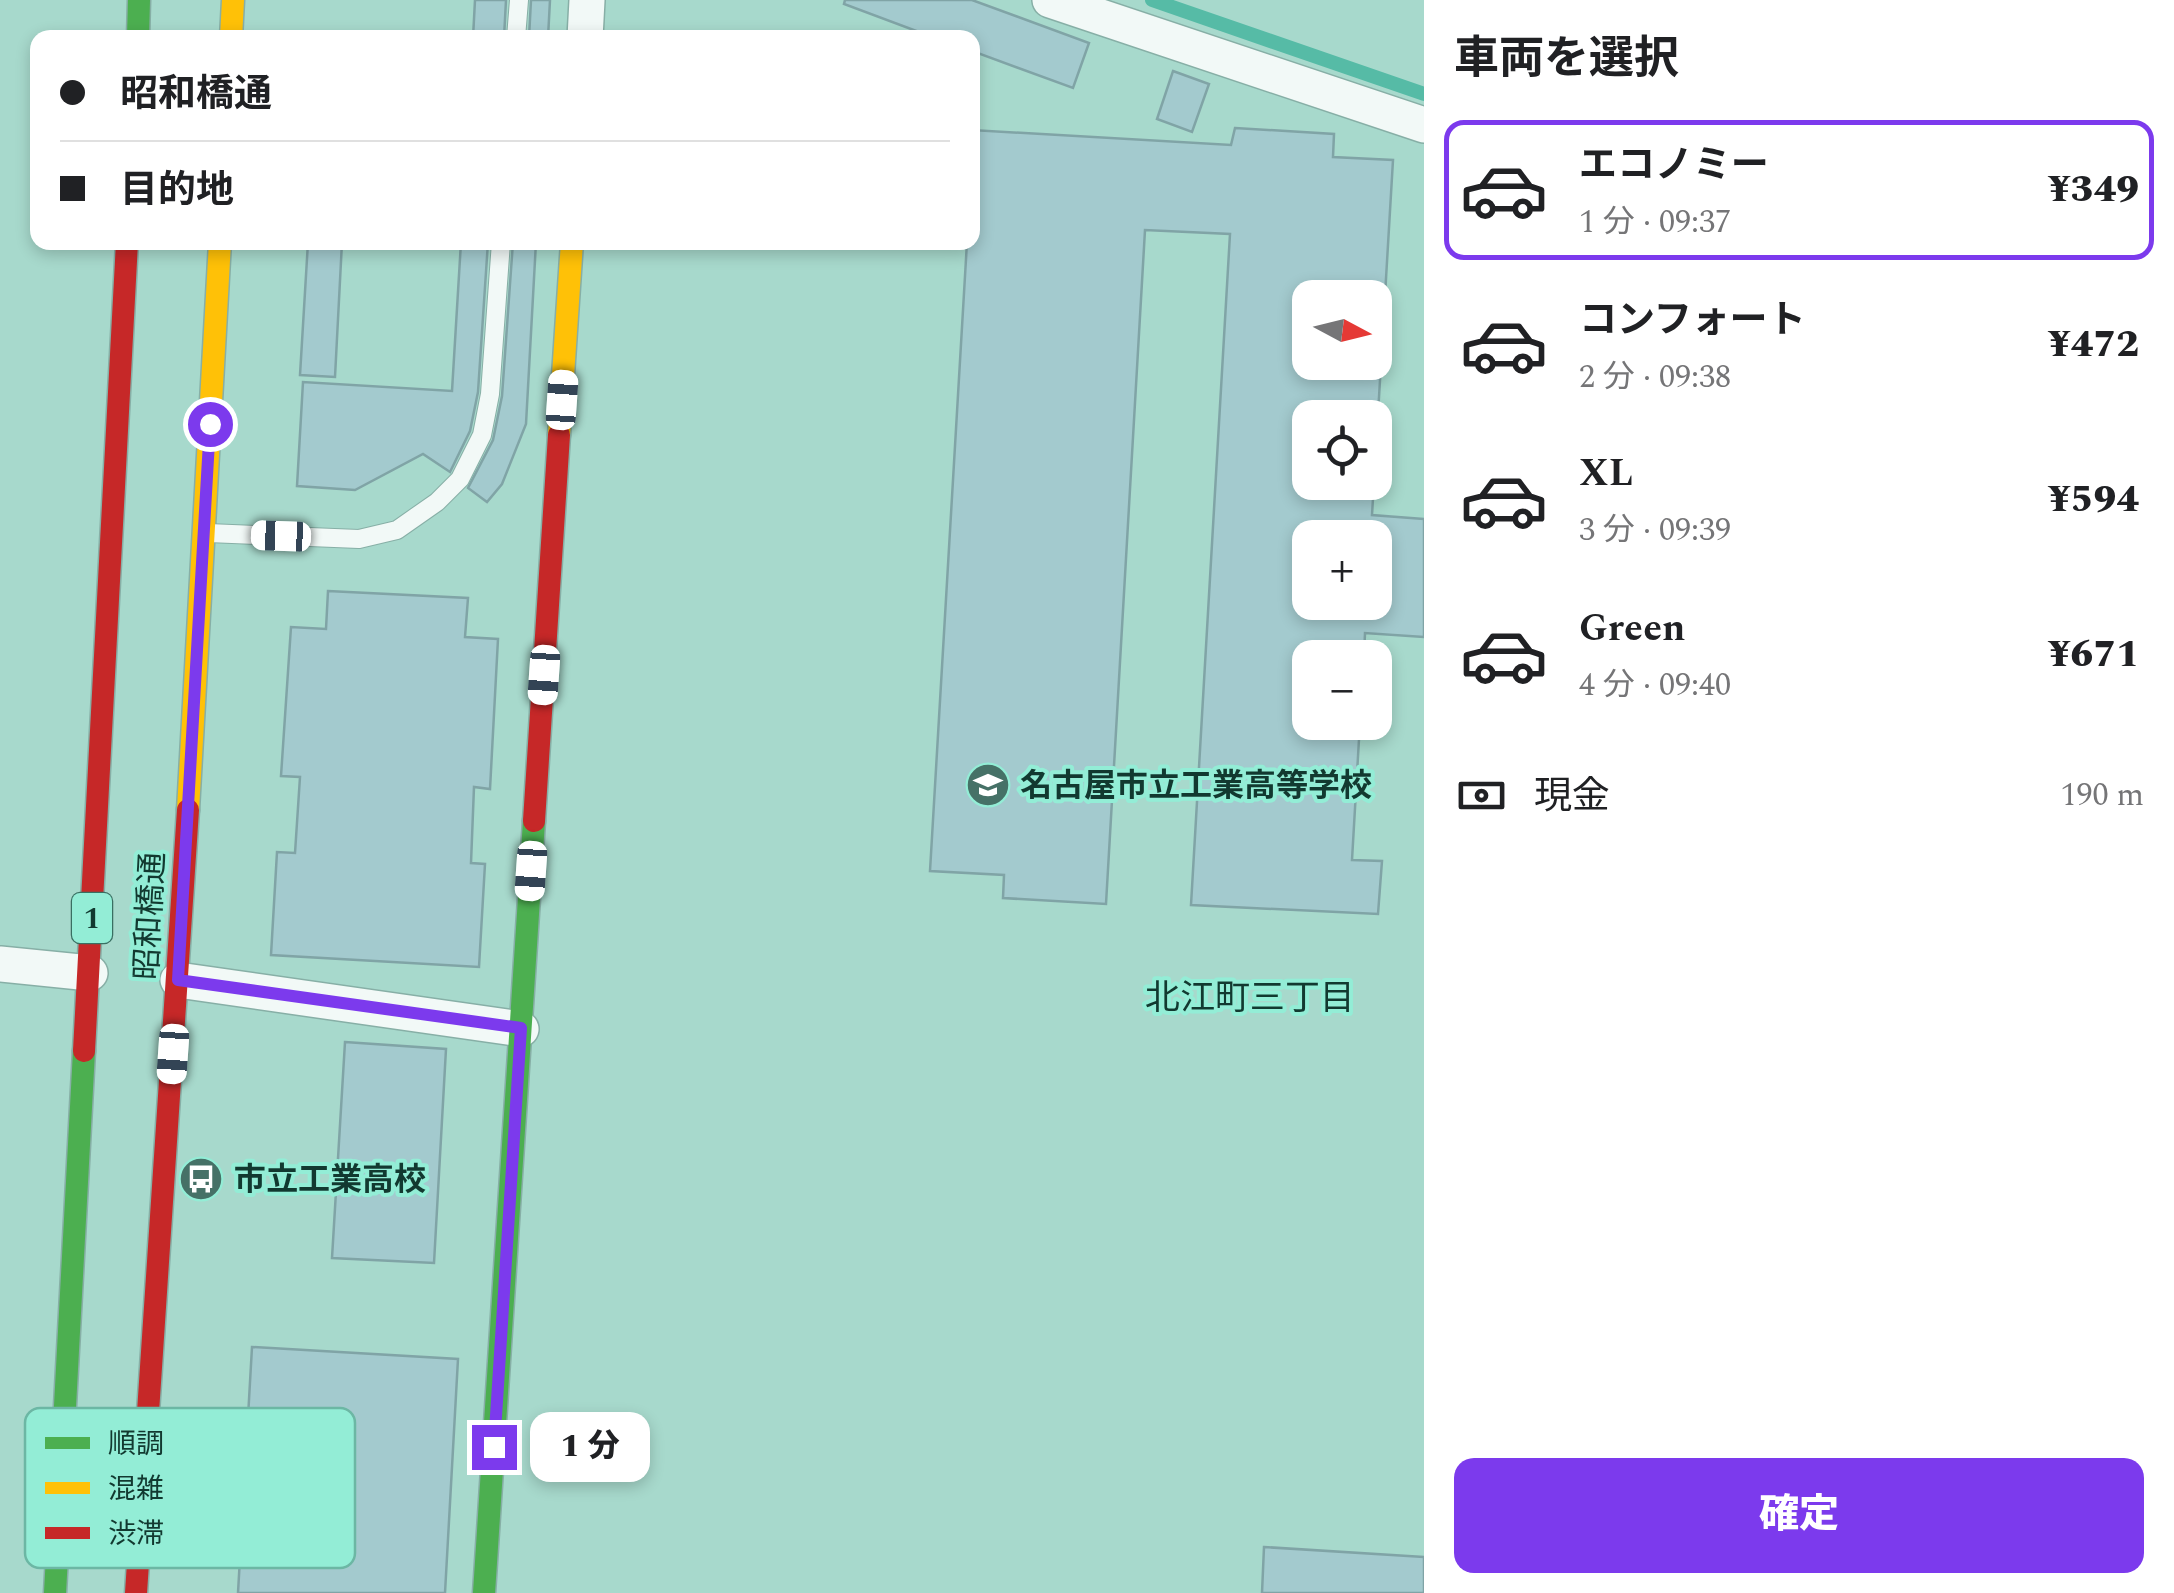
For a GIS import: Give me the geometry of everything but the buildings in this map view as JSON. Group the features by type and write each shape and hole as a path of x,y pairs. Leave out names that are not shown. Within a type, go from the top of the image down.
{"main road":[{"path":"138,30 140,0"},
{"path":"232,30 234,0"},
{"name":"昭和橋通","path":"65,1408 127,250"},
{"name":"昭和橋通","path":"149,1408 178,980 220,250"},
{"path":"484,1593 571,250"},
{"name":"昭和橋通","path":"55,1593 56,1568"},
{"name":"昭和橋通","path":"136,1593 138,1568"}],"street":[{"path":"585,30 587,0"},
{"path":"1050,0 1424,125"},
{"path":"0,964 90,973"},
{"path":"178,980 521,1028"}],"lane":[{"path":"517,30 519,0"},
{"path":"204,533 359,539 397,530 437,502 460,479 482,435 490,394 500,250"}],"waterway":[{"path":"1152,0 1424,94"}],"traffic: fast":[{"path":"138,30 139,0"},
{"path":"484,1593 534,821"},
{"path":"65,1408 84,1051"},
{"path":"55,1593 56,1568"}],"traffic: slow":[{"path":"231,30 233,0"},
{"path":"188,810 220,250"},
{"path":"559,435 571,250"}],"traffic: jam":[{"path":"84,1051 127,250"},
{"path":"534,821 559,435"},
{"path":"148,1408 188,810"},
{"path":"136,1593 138,1568"}],"place":[{"name":"名古屋市立工業高等学校","path":"988,785"},
{"name":"市立工業高校","path":"201,1179"}],"district":[{"name":"北江町三丁目","path":"1250,997"}],"route":[{"path":"210,424 178,980 521,1028 494,1447"}]}
